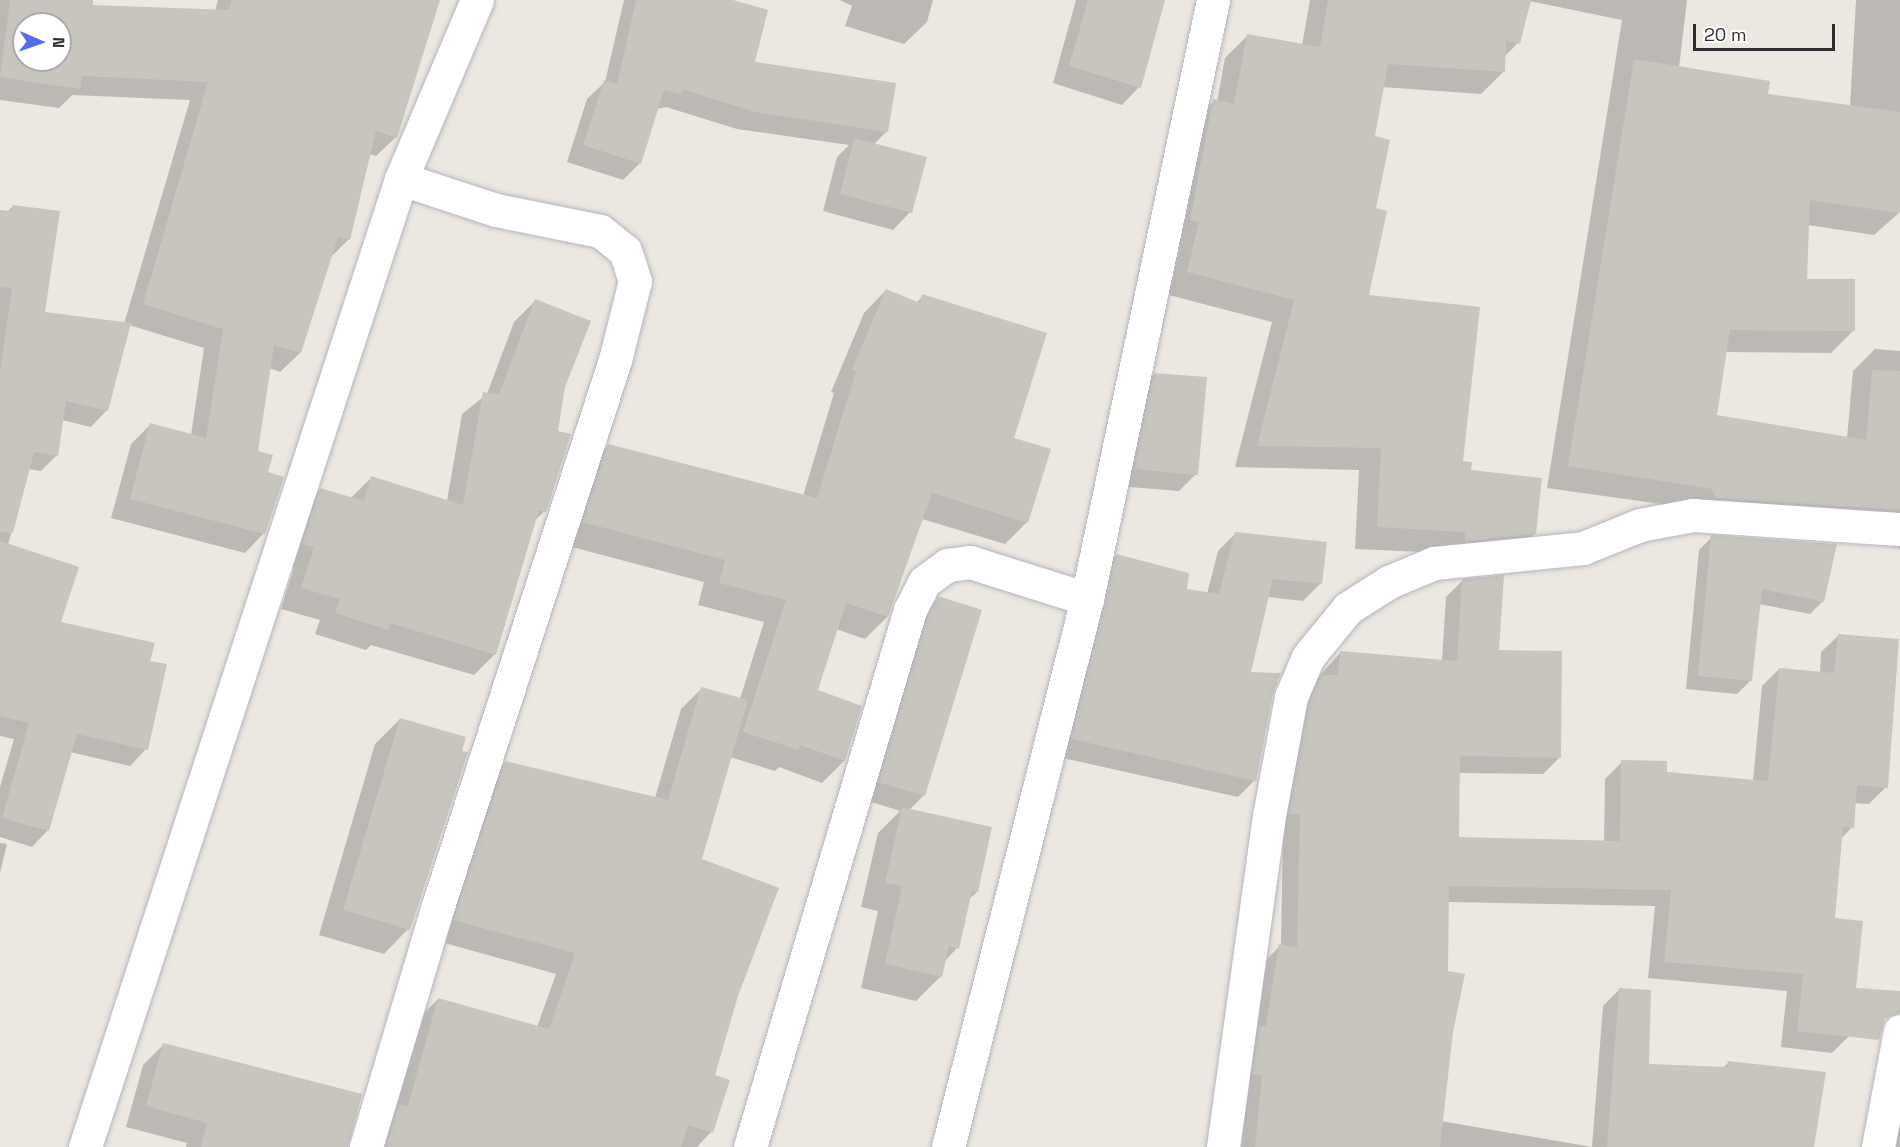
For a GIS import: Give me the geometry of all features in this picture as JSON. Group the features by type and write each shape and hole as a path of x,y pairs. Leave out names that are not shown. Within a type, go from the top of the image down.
{"street":[{"path":"86,1147 401,179 477,0"},
{"path":"948,1147 1087,599 1213,0"},
{"path":"366,1147 438,906 615,360 635,281 625,251 600,231 496,210 401,179"},
{"path":"1223,1147 1269,816 1291,697 1308,657 1348,608 1389,582 1434,563 1584,548 1640,525 1693,515 1900,529"},
{"path":"750,1147 910,610 924,582 947,565 970,562 1087,599"},
{"path":"1878,1147 1900,1031"}],"building":[{"path":"10,0 93,0 93,5 229,10 232,0 440,0 397,138 376,131 350,240 338,237 301,353 274,345 258,451 273,455 268,472 284,477 265,534 130,499 150,423 206,438 223,329 143,304 208,82 82,76 80,89 0,77"},
{"path":"636,0 733,0 768,10 755,62 896,83 888,132 755,112 682,89 681,94 664,90 641,164 583,145 604,80 617,84"},
{"path":"1088,0 1165,0 1141,88 1069,66"},
{"path":"1328,0 1531,0 1520,44 1506,40 1505,72 1388,64 1375,136 1390,140 1376,208 1387,211 1369,295 1480,307 1463,461 1472,462 1471,470 1542,478 1536,534 1465,541 1465,532 1377,527 1381,448 1257,446 1294,300 1187,272 1199,222 1190,220 1213,99 1234,104 1247,34 1320,47"},
{"path":"1634,59 1770,81 1768,94 1900,112 1900,213 1810,200 1807,279 1855,279 1855,331 1730,330 1717,415 1866,440 1872,370 1900,371 1900,510 1715,498 1712,489 1568,466"},
{"path":"854,138 927,157 912,213 840,194"},
{"path":"13,205 60,211 45,312 131,323 108,411 66,401 58,456 34,452 13,533 0,532 0,372 12,288 0,287 0,210 12,211"},
{"path":"886,289 920,303 922,294 1047,333 1014,438 1051,449 1028,523 932,493 888,617 846,603 818,690 862,706 845,761 800,745 799,750 743,732 786,600 719,583 725,560 582,522 608,444 817,498 856,371 852,369"},
{"path":"535,299 591,321 565,387 558,431 571,434 546,512 539,510 496,655 390,623 388,630 335,613 340,599 301,588 314,547 302,544 320,488 364,501 371,476 463,505 483,392 499,394"},
{"path":"1154,373 1207,377 1198,475 1134,469"},
{"path":"1235,532 1327,542 1322,584 1273,579 1251,672 1281,673 1273,694 1256,781 1071,739 1116,554 1189,573 1187,589 1219,594"},
{"path":"1711,535 1837,544 1824,602 1762,589 1752,681 1698,676"},
{"path":"0,541 79,567 61,622 155,643 150,661 167,664 148,750 77,734 49,831 2,818 29,723 0,716"},
{"path":"1504,575 1499,650 1562,651 1561,758 1460,756 1459,837 1620,841 1621,760 1667,761 1667,772 1768,781 1779,668 1834,673 1838,634 1899,639 1888,788 1857,785 1854,828 1843,827 1835,918 1863,921 1856,988 1900,991 1900,1013 1885,1019 1879,1040 1797,1031 1803,974 1664,962 1671,890 1449,886 1448,971 1465,974 1453,1032 1440,1147 1255,1147 1262,1075 1252,1074 1259,1026 1266,1026 1279,944 1297,947 1300,814 1288,814 1309,702 1321,675 1338,675 1340,651 1457,661 1462,579"},
{"path":"938,596 982,610 925,796 878,782 927,617"},
{"path":"701,687 748,700 702,859 779,888 738,996 715,1075 730,1080 713,1133 688,1125 681,1147 386,1147 399,1104 408,1106 438,998 549,1029 575,953 453,920 505,761 668,800"},
{"path":"400,718 466,737 462,751 468,752 410,930 343,910"},
{"path":"902,807 992,827 978,892 972,891 959,949 949,946 942,977 885,964 902,886 885,883"},
{"path":"1619,988 1651,990 1649,1064 1727,1067 1728,1061 1826,1072 1814,1147 1607,1147"},
{"path":"163,1043 362,1094 348,1147 201,1147 207,1123 146,1106"}]}
